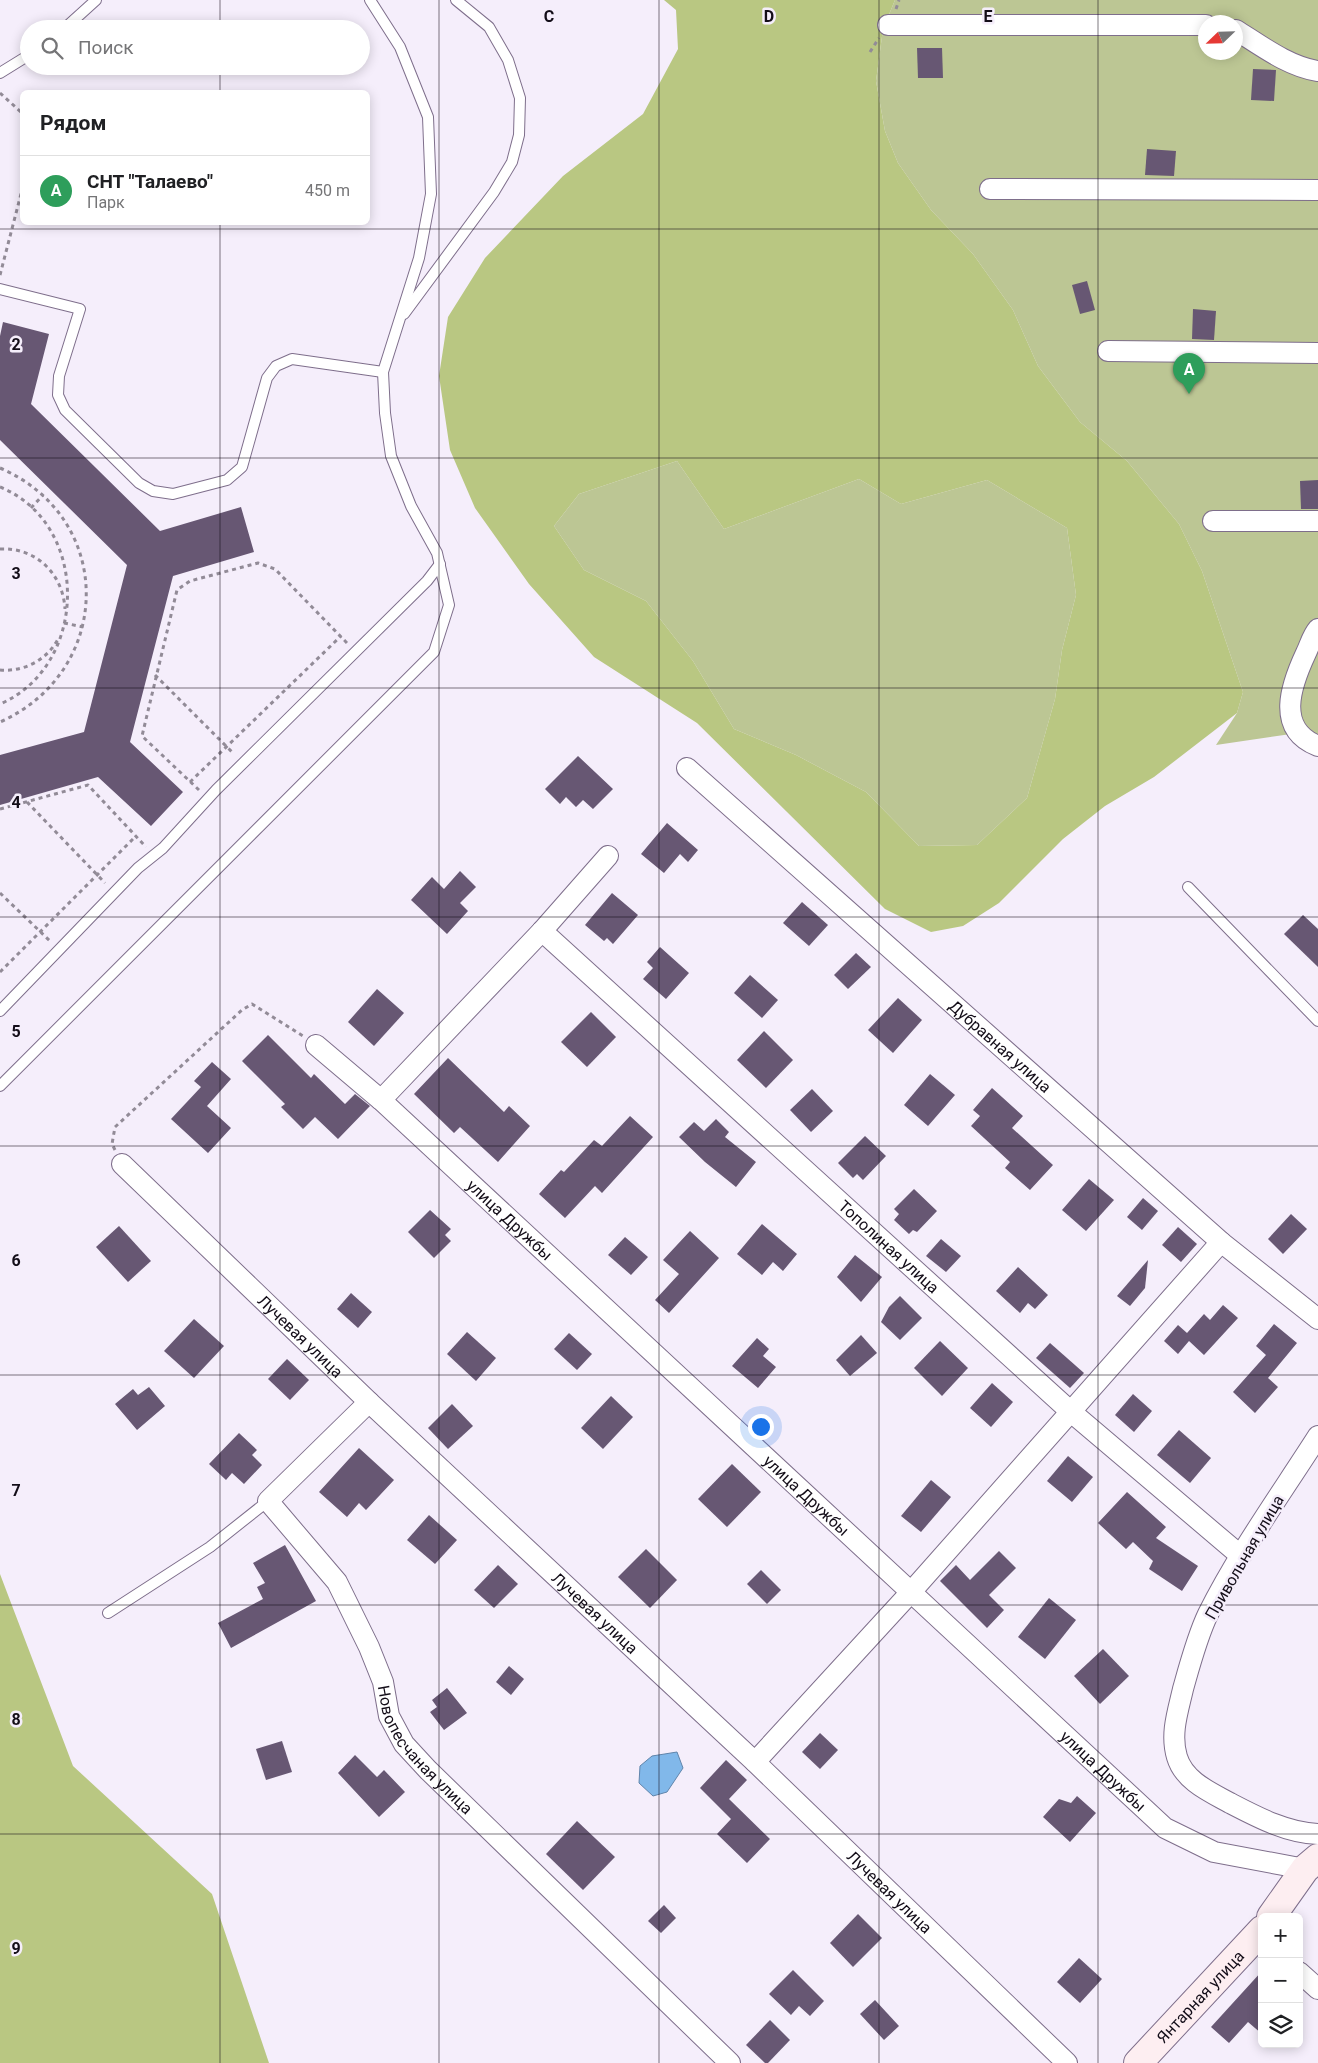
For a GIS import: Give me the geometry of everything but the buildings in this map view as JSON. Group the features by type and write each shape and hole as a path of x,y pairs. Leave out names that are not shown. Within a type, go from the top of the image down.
{"street":[{"path":"888,25 1198,25"},
{"path":"1243,34 1284,58 1309,70 1318,71"},
{"path":"990,189 1318,190"},
{"path":"1108,351 1318,353"},
{"path":"1214,522 1318,521"},
{"path":"1318,629 1297,672 1289,706 1298,733 1308,742 1318,746"},
{"name":"Дубравная улица","path":"687,768 1221,1242 1318,1319"},
{"path":"381,1100 542,931 608,856"},
{"name":"Тополиная улица","path":"542,931 1070,1411 1241,1556"},
{"name":"улица Дружбы","path":"316,1044 381,1100 1165,1828 1214,1852 1312,1863"},
{"name":"Лучевая улица","path":"122,1164 369,1402 755,1762 1067,2063"},
{"path":"755,1762 911,1592 1221,1242"},
{"path":"268,1501 369,1402"},
{"name":"Привольная улица","path":"1318,1436 1241,1556 1208,1615 1190,1665 1176,1719 1174,1741 1177,1758 1189,1778 1242,1810 1299,1834 1318,1834"},
{"name":"Новопесчаная улица","path":"268,1501 337,1582 369,1647 383,1682 389,1716 404,1744 434,1777 730,2063"},
{"name":"Янтарная улица","path":"1275,1913 1312,1863"},
{"name":"Янтарная улица","path":"1138,2063 1258,1934"},
{"path":"1303,1976 1318,1989"}],"lane":[{"path":"74,20 96,0"},
{"path":"0,1086 434,652 449,605 437,553 410,506 391,456 385,413 383,372 419,258 431,194 428,117 400,47 370,0"},
{"path":"399,321 494,192 512,162 519,135 520,98 508,60 489,27 456,0"},
{"path":"0,73 20,61"},
{"path":"0,289 80,309 59,376 58,395 65,410 139,483 153,491 173,494 227,480 242,467 267,378 276,366 292,359 383,372"},
{"path":"0,1011 114,892 154,855 242,764 427,581 440,564"},
{"path":"1188,887 1318,1021"},
{"path":"108,1613 210,1547 268,1501"}],"path":[{"path":"0,93 20,111"},
{"path":"0,274 20,198"},
{"path":"0,468 28,483 43,495 66,522 81,556 87,591 83,627 76,648 66,667 53,684 20,712 0,722"},
{"path":"0,488 31,508 52,534 65,566 69,599 57,648 37,678 22,691 0,704"},
{"path":"31,508 43,495"},
{"path":"0,549 28,553 45,564 55,576 62,590 66,611"},
{"path":"209,799 142,736 177,590 190,581 258,563 275,569 356,652"},
{"path":"64,623 83,627"},
{"path":"0,670 21,668 35,663 55,644 62,631"},
{"path":"190,782 341,636"},
{"path":"155,676 242,764"},
{"path":"0,809 88,785 154,855"},
{"path":"27,802 114,892"},
{"path":"0,972 136,836"},
{"path":"0,894 59,950"},
{"path":"122,1164 112,1144 115,1127 242,1010 252,1004 316,1044"}],"green space":[{"path":"664,0 895,0 883,29 876,81 885,131 898,163 931,210 973,254 1013,310 1038,366 1080,422 1127,461 1179,524 1202,571 1243,692 1237,713 1154,777 1105,806 1063,839 999,903 963,926 931,932 885,909 697,723 594,657 529,584 475,508 450,450 439,376 448,317 485,258 563,176 643,114 678,49 676,10","holes":["677,461 724,529 859,479 901,504 987,480 1067,528 1076,595 1062,650 1055,699 1027,798 977,845 919,846 866,792 796,755 734,729 693,661 646,601 584,570 554,526 579,494"]},
{"path":"895,0 1318,0 1318,746 1298,733 1216,745 1237,713 1243,692 1202,571 1179,524 1127,461 1080,422 1038,366 1013,310 973,254 931,210 898,163 885,131 876,81 883,29"},
{"path":"677,461 724,529 859,479 901,504 987,480 1067,528 1076,595 1062,650 1055,699 1027,798 977,845 919,846 866,792 796,755 734,729 693,661 646,601 584,570 554,526 579,494"},
{"path":"0,1574 73,1766 212,1894 269,2063 0,2063"}],"water":[{"path":"677,1752 683,1768 667,1792 653,1796 639,1783 640,1766 652,1756"}],"place":[{"name":"СНТ \"Талаево\"","path":"1189,394"}]}
